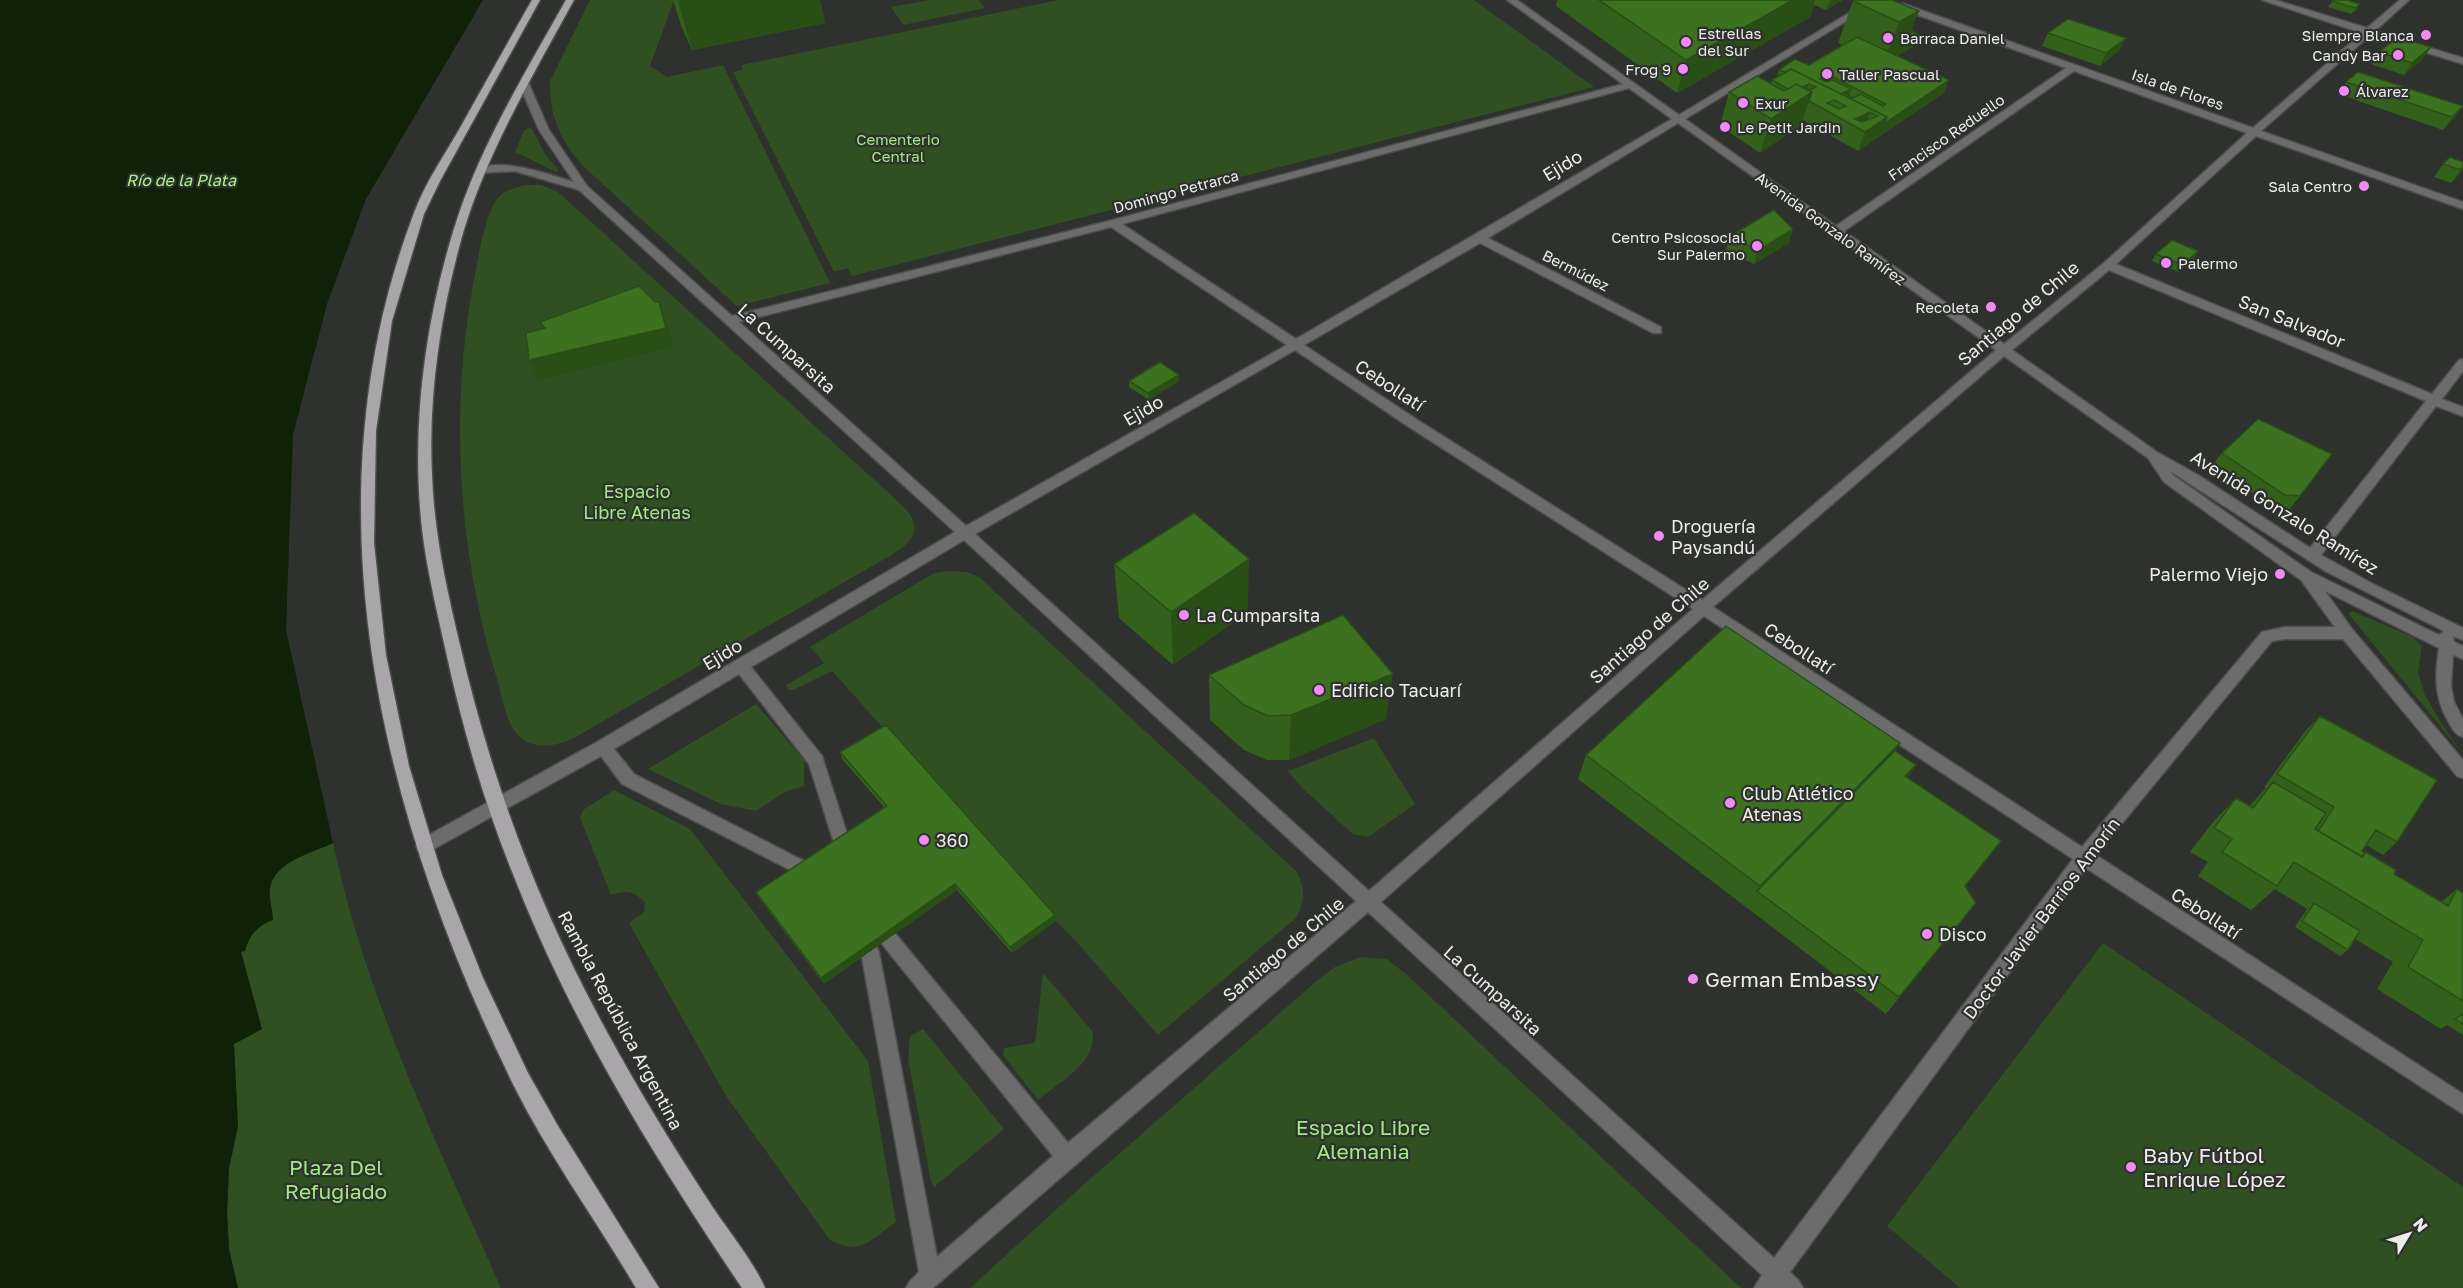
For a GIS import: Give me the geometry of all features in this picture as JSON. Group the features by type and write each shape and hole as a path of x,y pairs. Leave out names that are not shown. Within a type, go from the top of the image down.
{"main road":[{"path":"536,0 420,211 393,293 372,390 368,432 366,522 375,629 388,708 403,775 424,846 484,1003 522,1083 648,1288"},
{"name":"Rambla República Argentina","path":"570,0 524,84 481,171 457,235 436,327 427,389 425,468 427,511 438,581 461,686 497,807 531,897 563,967 676,1168 754,1288"}],"street":[{"name":"Avenida Gonzalo Ramírez","path":"1510,0 2152,455 2187,473 2261,524 2343,575 2463,634"},
{"name":"Ejido","path":"424,846 603,747 965,533 1480,238 1678,117 1877,0"},
{"path":"2266,0 2463,61"},
{"name":"Santiago de Chile","path":"924,1282 1067,1157 1368,902 1703,608 2003,351 2108,265 2254,132 2405,0"},
{"name":"Isla de Flores","path":"1895,4 2463,206"},
{"name":"Francisco Reduello","path":"1836,231 2073,68"},
{"name":"La Cumparsita","path":"524,84 544,130 583,188 965,533 1368,902 1771,1281 1792,1288"},
{"name":"Domingo Petrarca","path":"728,321 1113,223 1632,85"},
{"name":"La Cumparsita","path":"481,171 515,168 583,188"},
{"name":"Cebollatí","path":"1113,223 1296,345 1703,608 2463,1106"},
{"name":"Bermúdez","path":"1480,238 1658,330"},
{"name":"San Salvador","path":"2108,265 2463,412"},
{"path":"2312,556 2463,363"},
{"name":"Avenida Gonzalo Ramírez","path":"2152,455 2169,479 2306,576 2463,653"},
{"path":"2306,576 2347,633 2463,771"},
{"path":"2443,624 2448,646 2442,687 2446,705 2463,731"},
{"name":"Doctor Javier Barrios Amorín","path":"1771,1281 2084,857 2267,636 2285,633 2347,633"},
{"path":"741,665 816,761 842,843"},
{"path":"603,747 628,779 804,869"},
{"path":"888,938 1067,1157"},
{"path":"870,952 924,1282"}],"green space":[{"path":"590,0 674,0 650,66 667,77 723,65 830,283 737,306 585,168 569,148 558,128 554,118 550,81"},
{"path":"929,0 978,0 985,8 903,25 891,7"},
{"name":"Cementerio Central","path":"1059,0 1474,0 1594,87 852,276 848,268 834,272 733,72 743,70 741,65"},
{"path":"532,129 545,154 559,171 556,172 515,152 524,130"},
{"name":"Espacio Libre Atenas","path":"526,185 541,185 557,191 903,506 915,526 912,538 893,554 579,735 565,742 542,746 527,742 520,737 511,725 505,710 473,581 461,481 460,431 466,330 480,249 489,214 498,198 507,191"},
{"path":"967,572 979,577 1296,871 1299,877 1303,895 1296,918 1158,1035 832,671 793,690 789,690 786,685 824,663 810,647 934,573"},
{"path":"2352,611 2413,637 2422,646 2418,672 2425,695 2463,754 2351,617 2349,613"},
{"path":"756,704 804,760 804,786 785,792 756,811 721,804 648,769"},
{"path":"1374,738 1415,804 1368,837 1353,834 1301,787 1288,771"},
{"path":"614,790 690,829 868,1061 896,1222 865,1244 841,1245 830,1240 726,1096 629,923 644,912 645,902 630,893 621,892 611,895 580,818 583,810"},
{"name":"Plaza Del Refugiado","path":"333,843 364,958 405,1070 501,1288 238,1288 236,1284 229,1249 227,1213 229,1168 238,1126 234,1044 262,1029 241,952 245,951 253,934 267,922 270,889 279,871 295,859"},
{"path":"2103,943 2463,1187 2463,1288 1960,1288 1887,1226"},
{"name":"Espacio Libre Alemania","path":"1361,957 1386,959 1405,973 1741,1288 970,1288 1072,1195 1319,979 1335,967"},
{"path":"1043,973 1092,1031 1093,1042 1084,1062 1038,1100 1003,1055 1004,1048 1035,1043"},
{"path":"923,1029 1004,1129 934,1187 908,1059 910,1036"}],"water":[{"name":"Río de la Plata","path":"0,0 483,0 366,199 327,304 293,435 286,630 333,843 296,859 279,871 270,887 273,920 255,931 245,951 241,952 262,1029 234,1044 238,1126 229,1168 227,1213 229,1249 238,1288 0,1288"}],"building":[{"path":"1599,0 1793,0 1686,60"},
{"path":"1854,0 1892,0 1919,11 1899,22"},
{"path":"2333,0 2347,0 2360,4 2355,8"},
{"path":"2068,19 2126,38 2106,53 2048,33"},
{"path":"1911,31 1923,36 1905,47"},
{"path":"1857,37 1949,80 1885,123 1887,117 1791,69 1785,72 1779,70 1795,59 1809,65","holes":["1829,75 1886,104 1883,106 1861,94 1853,98 1843,93 1851,89 1833,80 1826,82 1820,79"]},
{"path":"2398,37 2431,47 2412,63 2379,52"},
{"path":"1791,69 1887,117 1865,132 1809,101 1812,92 1809,90 1816,87 1809,84 1802,87 1796,84 1788,89 1772,80","holes":["1834,100 1846,106 1839,109 1827,103","1870,112 1878,116 1862,122 1855,119"]},
{"path":"2358,72 2463,106 2452,117 2346,82"},
{"path":"1757,76 1784,91 1796,84 1812,92 1771,119 1729,92"},
{"path":"2450,157 2463,162 2461,170 2443,164"},
{"path":"1774,210 1793,229 1758,251 1730,236"},
{"path":"2172,240 2198,251 2183,265 2156,254"},
{"path":"639,286 655,302 659,302 666,328 529,360 526,333 545,328 540,322"},
{"path":"1160,362 1179,375 1148,393 1129,381"},
{"path":"2258,419 2332,454 2300,496 2285,495 2222,453"},
{"path":"1194,513 1249,559 1171,612 1114,564"},
{"path":"1343,615 1393,674 1291,715 1268,716 1244,705 1209,675"},
{"name":"Club Atlético Atenas","path":"1726,626 1900,743 1760,886 1586,755"},
{"path":"2320,716 2437,780 2397,842 2376,830 2362,851 2365,853 2361,856 2315,829 2319,830 2334,807 2277,774"},
{"path":"886,725 1055,915 1010,947 955,884 821,978 756,892 887,806 840,752"},
{"path":"1895,751 1916,765 1905,776 2001,841 1965,886 1976,903 1899,997 1757,891"},
{"path":"2273,782 2326,813 2315,829 2362,857 2366,852 2396,870 2394,874 2448,906 2457,889 2463,893 2463,1001 2408,967 2423,940 2294,862 2277,886 2222,852 2232,839 2214,828 2236,798 2253,808"},
{"path":"2314,903 2360,931 2348,950 2302,921"},
{"path":"2463,1014 2463,1024 2455,1019"}],"place":[{"name":"Siempre Blanca","path":"2426,35"},
{"name":"Barraca Daniel","path":"1888,38"},
{"name":"Estrellas del Sur","path":"1686,42"},
{"name":"Candy Bar","path":"2398,55"},
{"name":"Frog 9","path":"1683,69"},
{"name":"Taller Pascual","path":"1827,74"},
{"name":"Álvarez","path":"2344,91"},
{"name":"Exur","path":"1743,103"},
{"name":"Le Petit Jardin","path":"1725,127"},
{"name":"Sala Centro","path":"2364,186"},
{"name":"Centro Psicosocial Sur Palermo","path":"1757,246"},
{"name":"Palermo","path":"2166,263"},
{"name":"Recoleta","path":"1991,307"},
{"name":"Droguería Paysandú","path":"1659,536"},
{"name":"Palermo Viejo","path":"2280,574"},
{"name":"La Cumparsita","path":"1184,615"},
{"name":"Edificio Tacuarí","path":"1319,690"},
{"name":"Club Atlético Atenas","path":"1730,803"},
{"name":"360","path":"924,840"},
{"name":"Disco","path":"1927,934"},
{"name":"German Embassy","path":"1693,979"},
{"name":"Baby Fútbol Enrique López","path":"2131,1167"}]}
